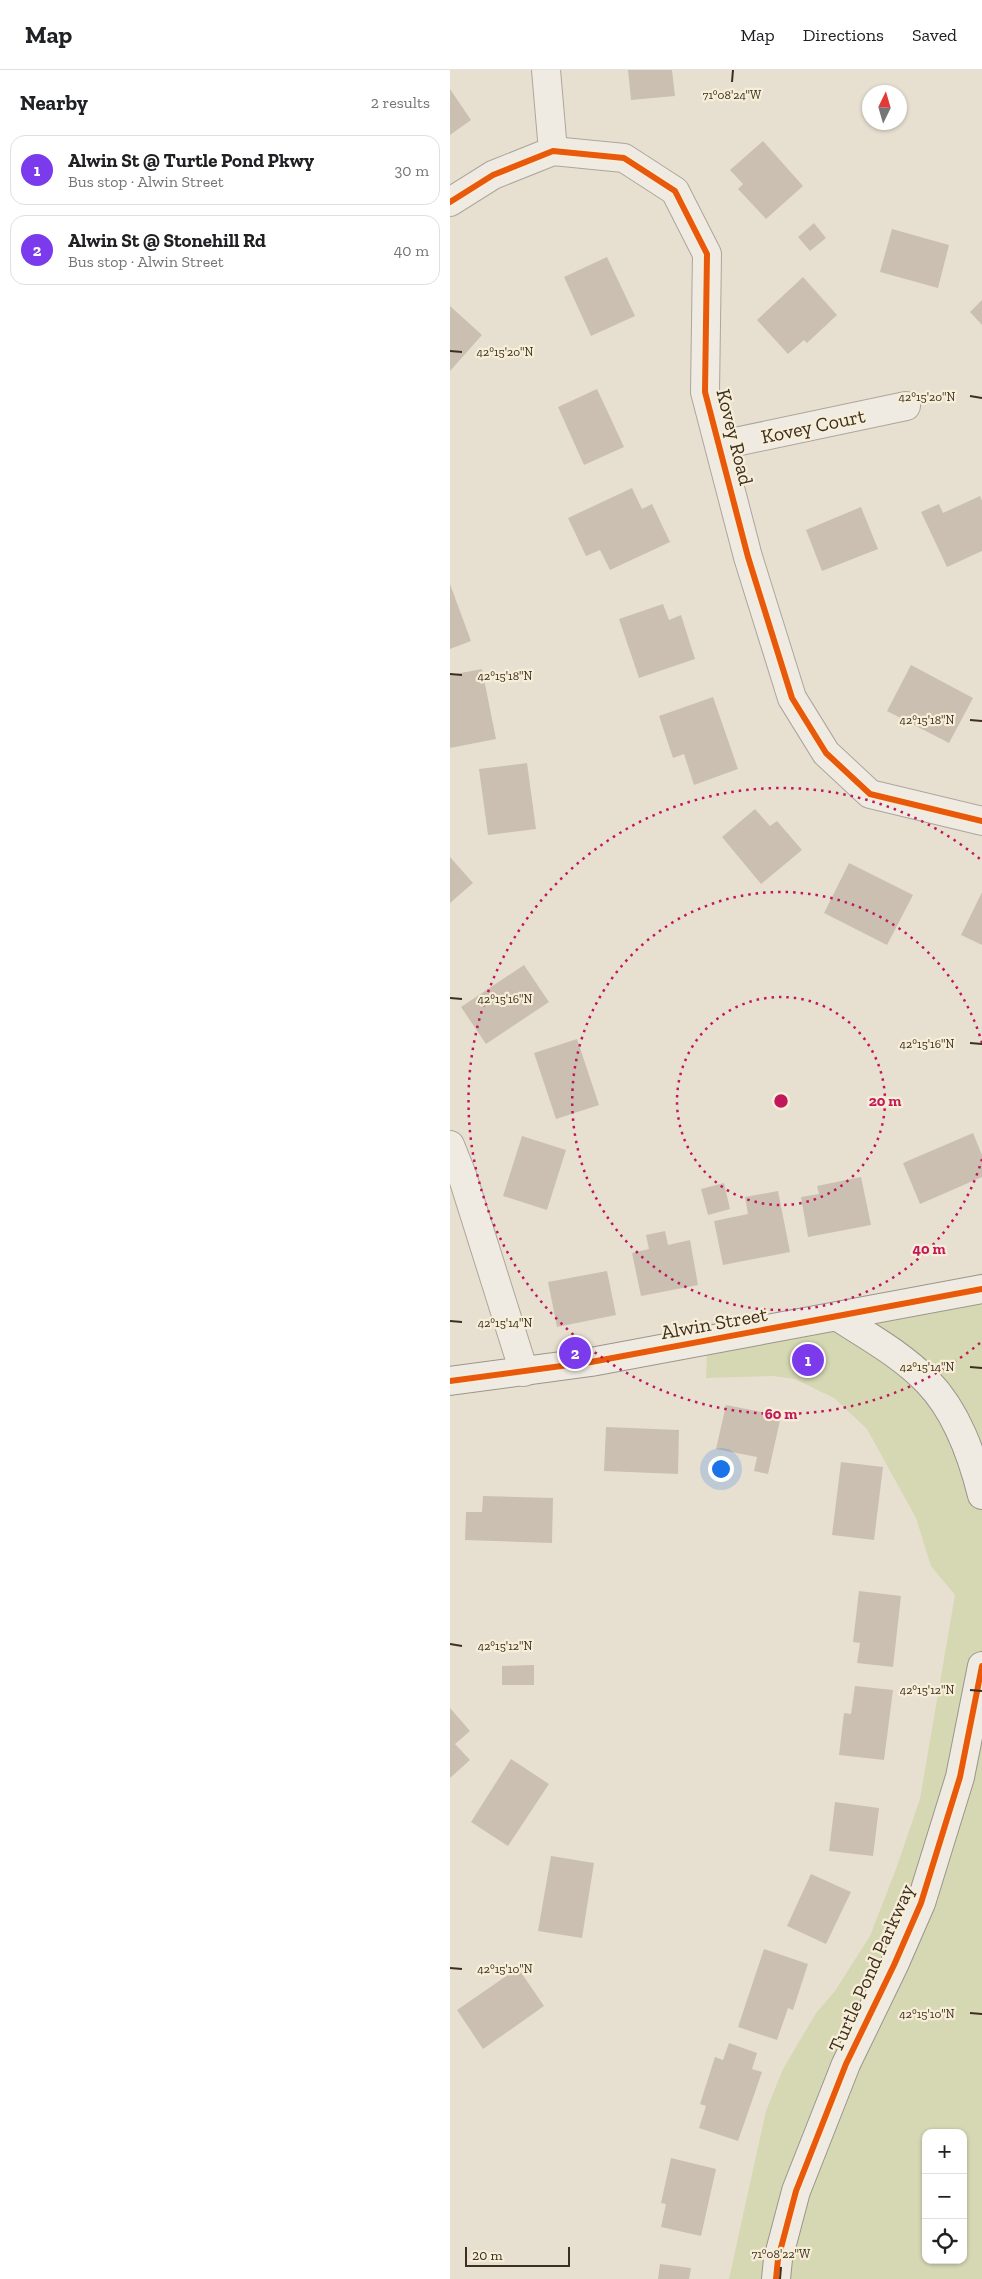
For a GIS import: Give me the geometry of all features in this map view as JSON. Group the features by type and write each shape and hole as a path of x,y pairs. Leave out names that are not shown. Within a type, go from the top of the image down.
{"street":[{"path":"546,70 553,151"},
{"name":"Kovey Road","path":"450,202 494,175 553,151 624,158 675,191 707,254 705,392 721,446 748,557 792,698 826,753 870,794 982,822"},
{"name":"Kovey Court","path":"721,446 906,406"},
{"path":"450,1145 462,1175 524,1372"},
{"name":"Alwin Street","path":"450,1381 591,1362 982,1289"},
{"path":"838,1317 892,1352 928,1383 954,1419 974,1462 982,1495"},
{"name":"Turtle Pond Parkway","path":"776,2279 778,2259 796,2191 846,2064 894,1965 921,1903 960,1777 982,1666"}],"green space":[{"path":"982,1273 982,2279 729,2279 766,2111 783,2069 816,2013 835,1991 870,1936 920,1799 955,1595 931,1566 916,1518 867,1429 834,1398 795,1379 773,1376 706,1378 708,1324 954,1282"}],"building":[{"path":"628,70 672,70 675,96 631,100"},
{"path":"450,89 471,120 450,135"},
{"path":"763,141 803,186 766,219 738,189 743,184 730,170"},
{"path":"814,223 826,238 810,251 798,237"},
{"path":"892,229 949,245 938,288 880,272"},
{"path":"607,257 635,316 591,336 564,277"},
{"path":"803,277 837,315 807,343 804,340 788,354 757,320"},
{"path":"982,300 982,325 970,312"},
{"path":"450,306 482,335 450,371"},
{"path":"597,389 624,447 584,465 558,407"},
{"path":"632,488 642,509 652,504 670,542 610,570 600,550 586,556 568,518"},
{"path":"980,496 982,501 982,551 947,567 921,512 939,504 943,513"},
{"path":"861,507 878,549 822,571 806,530"},
{"path":"450,584 471,641 450,649"},
{"path":"663,604 669,620 681,615 695,659 639,678 619,619"},
{"path":"911,665 973,698 949,743 887,711"},
{"path":"482,669 496,739 450,748 450,675"},
{"path":"713,697 738,769 694,785 684,754 673,758 659,716"},
{"path":"527,763 536,829 488,835 479,769"},
{"path":"755,809 770,826 777,821 802,850 761,884 722,837"},
{"path":"450,857 473,883 450,903"},
{"path":"849,863 913,895 887,945 824,913"},
{"path":"982,892 982,945 961,935"},
{"path":"524,965 549,1002 486,1044 461,1007"},
{"path":"577,1039 599,1105 556,1119 534,1053"},
{"path":"973,1133 982,1155 982,1177 920,1204 903,1163"},
{"path":"522,1136 566,1150 547,1210 503,1196"},
{"path":"861,1177 871,1225 808,1237 801,1197 819,1194 817,1186"},
{"path":"724,1183 730,1209 708,1215 701,1189"},
{"path":"778,1191 790,1252 723,1265 714,1221 748,1214 745,1197"},
{"path":"665,1231 668,1245 690,1240 698,1285 641,1296 632,1253 649,1249 646,1235"},
{"path":"607,1271 616,1315 557,1327 548,1282"},
{"path":"726,1405 781,1416 768,1474 754,1471 757,1457 716,1449"},
{"path":"606,1427 679,1430 678,1474 604,1471"},
{"path":"841,1462 883,1467 874,1540 832,1535"},
{"path":"483,1496 553,1498 552,1543 465,1540 466,1512 482,1512"},
{"path":"859,1591 901,1596 893,1667 857,1663 860,1643 853,1642"},
{"path":"534,1665 534,1685 502,1685 502,1666"},
{"path":"855,1686 893,1690 884,1760 839,1755 844,1713 851,1714"},
{"path":"450,1708 470,1731 455,1744 470,1760 450,1778"},
{"path":"511,1759 549,1784 508,1846 471,1822"},
{"path":"835,1802 879,1808 873,1856 829,1851"},
{"path":"551,1856 594,1863 582,1938 538,1931"},
{"path":"811,1874 851,1892 826,1944 787,1926"},
{"path":"764,1949 808,1964 793,2010 788,2008 777,2040 738,2027"},
{"path":"518,1968 544,2006 483,2049 457,2010"},
{"path":"729,2043 757,2053 752,2069 762,2072 738,2141 699,2128 706,2106 700,2104 715,2057 723,2060"},
{"path":"671,2158 716,2169 701,2236 661,2227 666,2204 661,2203"},
{"path":"660,2264 691,2268 689,2279 658,2279"}],"cycle path":[{"path":"450,202 493,175 553,151 624,158 675,191 707,254 705,392 748,557 792,698 826,753 870,794 982,821"},
{"path":"450,1381 591,1362 982,1289"},
{"path":"776,2279 778,2259 796,2191 846,2064 894,1965 921,1903 960,1777 982,1666"}],"place":[{"name":"Alwin St @ Stonehill Rd","path":"575,1353"},
{"name":"Alwin St @ Turtle Pond Pkwy","path":"808,1360"}]}
